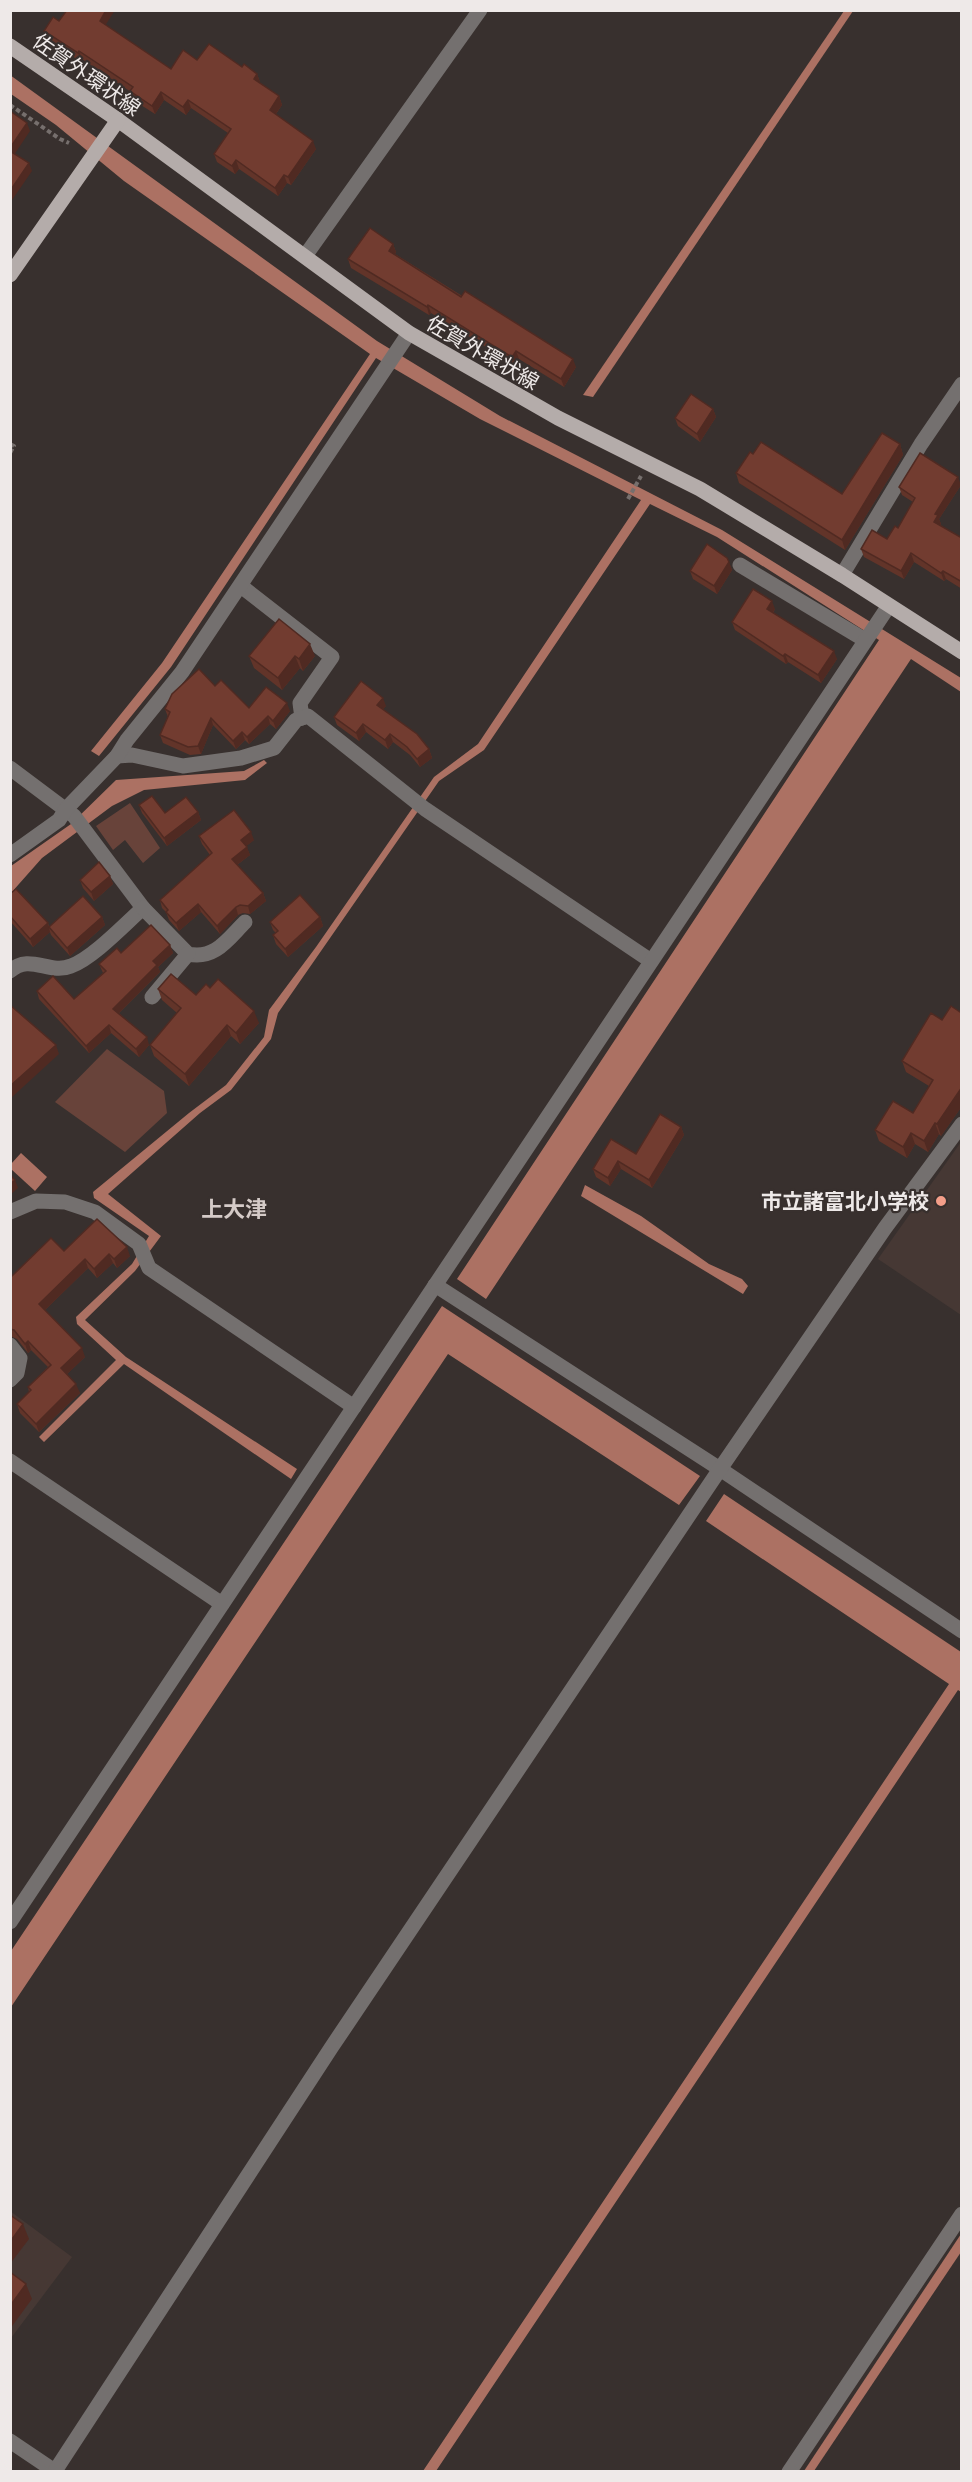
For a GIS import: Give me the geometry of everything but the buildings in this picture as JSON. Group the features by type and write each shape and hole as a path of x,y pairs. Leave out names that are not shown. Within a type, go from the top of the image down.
{"main road":[{"name":"佐賀外環状線","path":"10,46 118,120 408,333 558,418 700,489 843,575 962,652"},
{"path":"10,275 118,120"}],"street":[{"path":"305,256 480,10"},
{"path":"10,855 70,813 182,672 408,333"},
{"path":"843,575 921,444 962,384"},
{"path":"740,566 866,639"},
{"path":"241,586 332,657 300,703 302,718"},
{"path":"10,1922 888,606"},
{"path":"117,756 132,755 183,766 241,758 274,748 296,720 308,716 412,800 651,961"},
{"path":"10,768 70,813 87,831 143,908 188,954 197,956 212,954 245,922"},
{"path":"10,971 17,964 32,962 50,969 71,966 104,944 143,908"},
{"path":"152,997 188,954"},
{"path":"10,2441 55,2471 331,2048 720,1468 885,1228 962,1124"},
{"path":"10,1212 36,1201 65,1202 95,1212 139,1244 150,1268 354,1407"},
{"path":"435,1285 720,1468 962,1630"},
{"path":"10,1345 20,1358 17,1373 10,1380"},
{"path":"10,1461 222,1604"},
{"path":"789,2472 962,2214"}],"path":[{"path":"10,105 69,143"},
{"path":"10,444 14,446 10,453"},
{"path":"628,499 640,478"}],"shaded area":[{"path":"844,11 853,11 593,397 583,395"},
{"path":"10,75 377,341 500,416 722,530 961,678 961,692 911,659 486,1299 457,1279 879,640 717,537 650,504 484,750 439,781 278,1013 271,1039 231,1090 200,1113 108,1194 161,1236 135,1271 85,1320 126,1357 297,1469 291,1479 124,1364 44,1442 39,1437 116,1360 77,1324 76,1317 132,1264 149,1236 94,1198 93,1192 226,1085 264,1037 269,1010 316,947 434,777 478,744 641,500 480,419 376,358 171,667 99,756 91,751 162,663 370,354 124,181 56,125 11,94"},
{"path":"264,760 267,763 245,780 144,790 112,806 42,858 11,893 11,866 71,824 116,780 244,771"},
{"path":"130,803 160,848 143,863 125,840 113,850 96,826"},
{"path":"107,1049 164,1091 167,1113 125,1152 55,1102"},
{"name":"市立諸富北小学校","path":"961,1142 961,1315 878,1259"},
{"path":"21,1153 47,1177 35,1191 11,1169 11,1164"},
{"path":"585,1185 641,1216 709,1264 742,1279 748,1286 743,1294 581,1196"},
{"path":"442,1306 700,1476 679,1505 448,1354 11,2007 11,1951"},
{"path":"724,1494 961,1652 961,1692 958,1690 436,2471 423,2471 949,1684 706,1521"},
{"path":"10,2211 72,2257 11,2338 10,2338"},
{"path":"961,2234 961,2252 814,2471 804,2471"}],"place":[{"name":"市立諸富北小学校","path":"941,1201"}],"district":[{"name":"上大津","path":"234,1209"}]}
